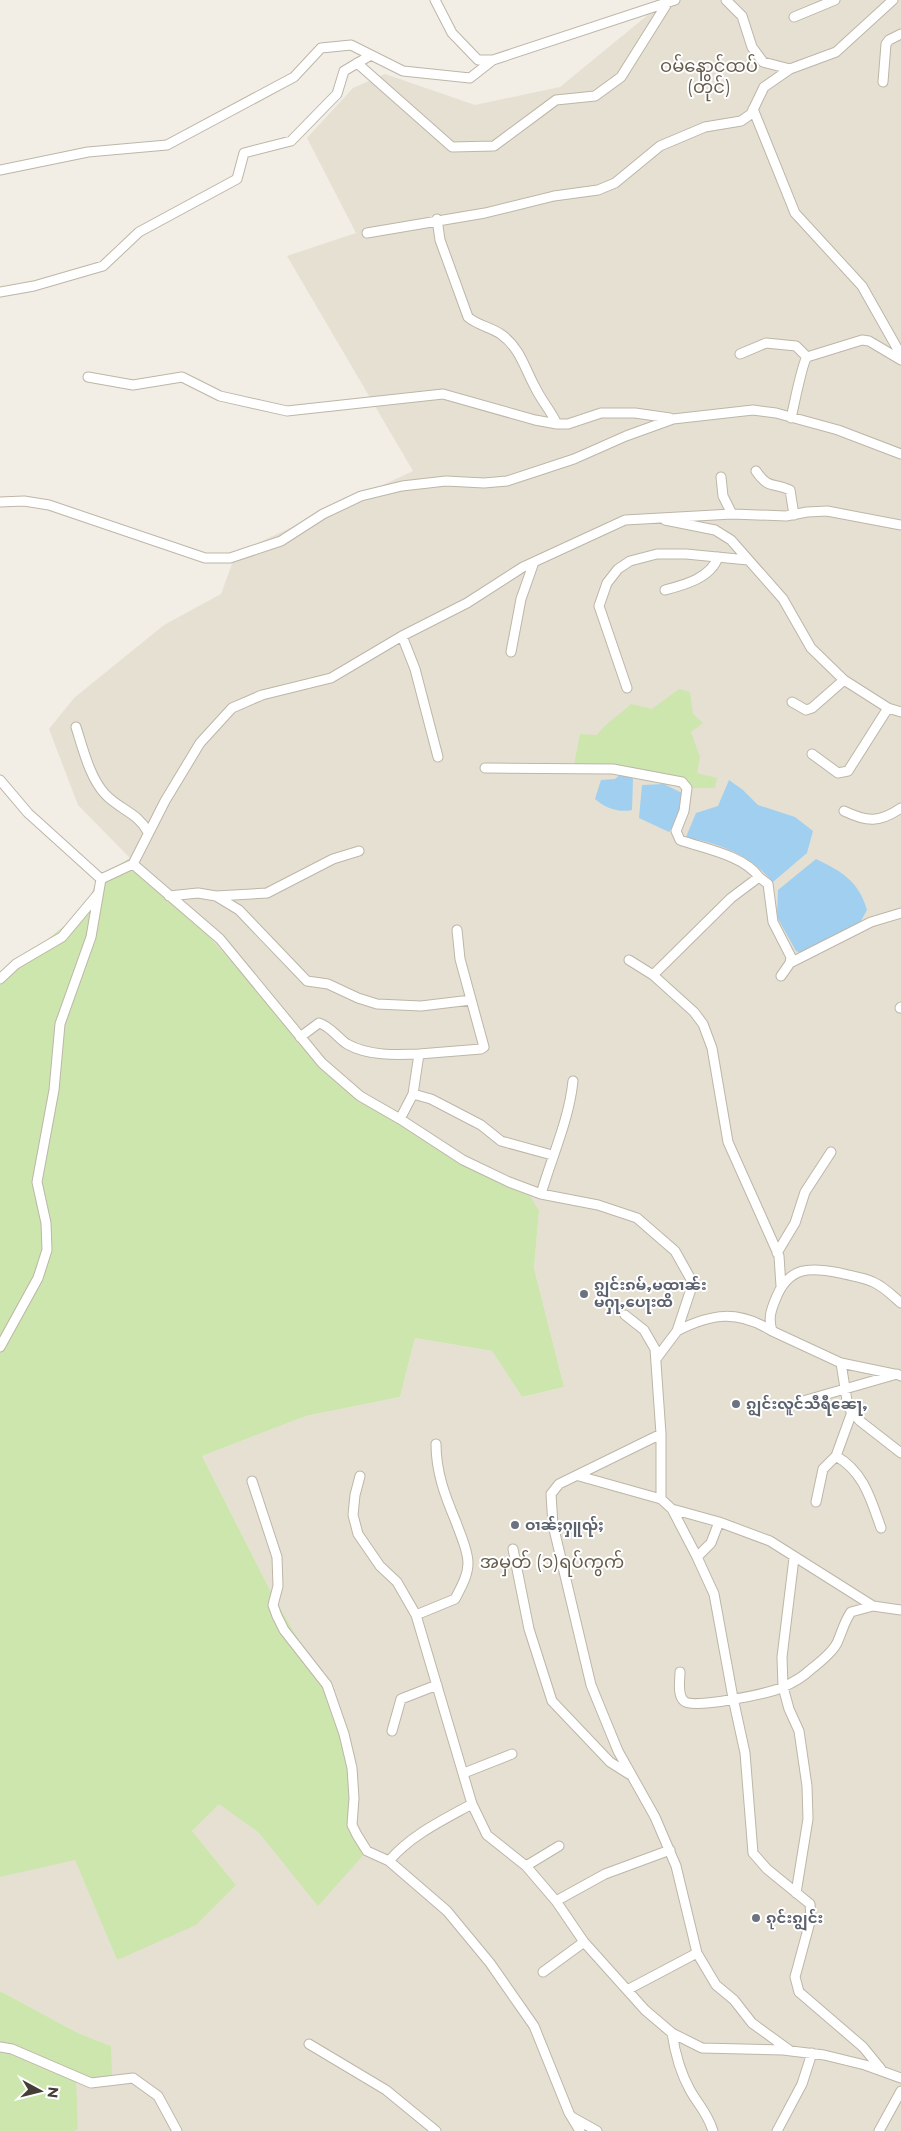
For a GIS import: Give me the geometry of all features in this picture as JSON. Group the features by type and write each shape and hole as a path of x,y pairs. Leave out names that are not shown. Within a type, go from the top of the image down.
{"street":[{"path":"435,0 452,33 478,60 494,60 672,1"},
{"path":"726,0 742,16 752,47 763,62 790,69"},
{"path":"794,16 835,0"},
{"path":"367,233 437,219 485,213 578,191 598,190 614,183 660,146 705,127 741,121 751,114 764,87 790,69 836,52 893,0"},
{"path":"357,63 452,147 494,146 556,100 595,96 621,77 672,1"},
{"path":"883,82 886,44 888,40 901,34"},
{"path":"0,170 88,152 167,145 294,77 322,48 351,45 403,71 470,78 494,60"},
{"path":"0,292 34,286 103,266 139,232 237,179 244,153 291,141 337,94 344,71 371,55"},
{"path":"754,109 795,213 862,286 901,355"},
{"path":"437,219 440,240 468,317 476,323 503,335 512,345 524,362 535,388 548,406 557,424"},
{"path":"791,418 801,380 803,362 807,357 862,340 869,341 901,360"},
{"path":"740,354 766,342 796,346 807,357"},
{"path":"88,377 133,385 182,377 220,396 287,411 443,394 535,420 557,424 568,424 601,413 635,413 673,419"},
{"path":"0,502 24,501 49,505 205,558 230,558 281,541 324,514 361,496 402,486 428,483 507,481 558,465 673,419 753,410 776,413 838,430 901,454"},
{"path":"756,471 763,482 772,487 790,490 794,515"},
{"path":"721,477 723,496 732,514"},
{"path":"101,879 133,864 148,832 200,743 232,708 262,694 331,678 402,636 467,604 523,567 625,520 732,514 794,515 827,511 901,525"},
{"path":"656,518 723,533 742,550 748,560 783,599 811,648 844,680 888,708 901,712"},
{"path":"627,688 599,606 606,583 618,569 630,561 657,554 686,554 748,560"},
{"path":"665,590 682,585 709,571 715,565 718,557"},
{"path":"511,652 522,599 534,562"},
{"path":"402,636 415,669 438,757"},
{"path":"792,702 806,710 812,708 844,680"},
{"path":"812,754 838,773 848,771 888,708"},
{"path":"76,727 98,785 106,795 138,817 148,832"},
{"path":"485,768 613,769 682,782 687,788 684,811 676,831 680,840 752,867 759,877 768,884 773,922 791,957 790,963 781,976"},
{"path":"0,780 28,813 101,879"},
{"path":"844,811 871,821 892,815 901,808"},
{"path":"169,896 198,893 216,896 267,893 333,859 359,851"},
{"path":"133,864 220,939 322,1064 360,1096 400,1119 463,1160 541,1194 598,1205 637,1218 675,1250 692,1283 677,1331 656,1359"},
{"path":"654,975 731,898 759,877"},
{"path":"0,1347 38,1278 47,1250 46,1223 36,1182 54,1090 60,1024 91,937 101,879"},
{"path":"0,979 16,964 62,937 98,894"},
{"path":"216,896 240,910 307,981 328,984 358,998 377,1004 421,1006 471,1000"},
{"path":"790,963 871,922 901,913"},
{"path":"300,1037 319,1023 359,1050 399,1055 481,1050 484,1043 460,959 457,930"},
{"path":"629,960 654,975 694,1012 703,1024 712,1048 728,1142 777,1253 781,1286"},
{"path":"400,1119 413,1094 420,1054"},
{"path":"541,1194 552,1155 570,1107 573,1081"},
{"path":"413,1094 431,1099 481,1125 501,1141 552,1155"},
{"path":"777,1253 794,1223 805,1192 831,1152"},
{"path":"772,1331 770,1313 781,1286 795,1274 806,1269 822,1269 875,1282 901,1303"},
{"path":"626,1315 644,1330 654,1349 656,1359 661,1434 661,1499"},
{"path":"677,1331 695,1322 725,1316 744,1317 841,1363 900,1374"},
{"path":"841,1363 848,1406 860,1421 901,1453"},
{"path":"803,1401 900,1374"},
{"path":"816,1502 823,1469 836,1456 852,1412"},
{"path":"661,1434 579,1476 558,1484 551,1494 553,1525 591,1685 618,1751 655,1817 670,1850 676,1866 697,1953 716,1985 734,2000 752,2023 790,2050"},
{"path":"416,1616 455,1599 465,1578 468,1562 462,1537 442,1488 436,1463 436,1444"},
{"path":"836,1456 849,1463 862,1480 881,1528"},
{"path":"360,1476 354,1495 353,1515 358,1534 380,1566 397,1582 416,1616 472,1804 486,1835 526,1866 556,1901 584,1942 645,2010 672,2033 702,2048 790,2050 812,2053 865,2065 901,2078"},
{"path":"579,1476 661,1499 672,1509 697,1557 714,1594 732,1698 745,1753 753,1853 767,1869 810,1904 811,1918 795,1977 799,1992 862,2047 882,2072"},
{"path":"252,1481 277,1557 278,1586 273,1605 284,1630 327,1685 344,1734 352,1768 354,1798 352,1825 367,1851 389,1861 447,1911 490,1963 534,2026 572,2117 580,2131"},
{"path":"672,1509 720,1522 770,1541 794,1558 873,1606 901,1610"},
{"path":"697,1557 711,1543 720,1522"},
{"path":"513,1549 529,1629 552,1701 610,1762 632,1776"},
{"path":"794,1558 782,1658 783,1687 788,1709 799,1731 807,1786 808,1819 796,1894"},
{"path":"680,1672 680,1692 682,1700 686,1704 697,1705 732,1698 755,1696 783,1687 809,1672 833,1648 838,1642 843,1623 851,1612 873,1606"},
{"path":"392,1731 401,1699 437,1684"},
{"path":"464,1773 512,1754"},
{"path":"389,1861 402,1848 428,1829 472,1804"},
{"path":"526,1866 559,1846"},
{"path":"556,1901 605,1874 670,1850"},
{"path":"543,1972 584,1942"},
{"path":"627,1990 697,1953"},
{"path":"672,2033 681,2069 690,2090 706,2111 713,2131"},
{"path":"309,2044 386,2090 436,2131"},
{"path":"0,2047 12,2049 92,2083 133,2078 158,2096 177,2131"},
{"path":"777,2131 802,2084 812,2053"},
{"path":"879,2131 901,2091"},
{"path":"572,2117 597,2131"}],"shaded area":[{"path":"666,0 901,0 901,2131 75,2131 78,2129 75,2078 111,2046 78,2033 0,1991 0,1877 75,1859 117,1960 236,1885 192,1831 219,1803 259,1833 318,1905 351,1828 322,1679 273,1596 202,1456 306,1416 400,1397 415,1338 492,1351 522,1397 564,1387 534,1268 539,1211 326,1067 169,892 130,858 78,805 49,729 74,698 164,625 221,594 236,553 413,471 287,256 356,233 307,138 353,88 385,74 475,105 560,87"}],"green space":[{"path":"679,689 690,692 693,714 703,723 691,732 700,757 697,773 717,778 715,788 686,788 662,776 622,768 603,774 573,770 580,734 597,735 631,704 652,709"},
{"path":"130,858 169,892 326,1067 384,1108 480,1170 530,1196 539,1211 534,1268 564,1387 522,1397 492,1351 415,1338 400,1397 306,1416 202,1456 273,1596 322,1679 354,1769 351,1828 366,1852 318,1906 259,1833 219,1804 192,1831 236,1885 196,1925 117,1960 75,1860 0,1877 0,978 85,909 98,878"},
{"path":"0,1991 78,2033 111,2046 112,2078 76,2079 78,2129 75,2131 0,2131"}],"water":[{"path":"622,773 633,779 632,810 612,809 595,799 601,780 615,779"},
{"path":"729,780 743,790 758,805 795,817 813,831 807,853 773,882 744,857 711,843 686,837 696,813 718,806"},
{"path":"664,784 682,793 679,816 669,832 639,818 642,785"},
{"path":"816,859 841,873 854,884 864,900 867,910 861,921 804,954 796,951 777,917 778,890"}],"place":[{"name":"ၵျွင်းၵမ်ႇမထၢၼ်း မႁႃႇပေႃးထိ","path":"584,1294"},
{"name":"ၵျွင်းလူင်သီရီၼေႃႇ","path":"736,1404"},
{"name":"ဝၢၼ်ႈႁူၺ်ႈ","path":"515,1525"},
{"name":"ၵုင်းၵျွင်း","path":"756,1918"}],"district":[{"name":"ဝမ်နောင်ထပ် (တိုင်)","path":"709,76"},
{"name":"အမှတ် (၁)ရပ်ကွက်","path":"552,1562"}]}
